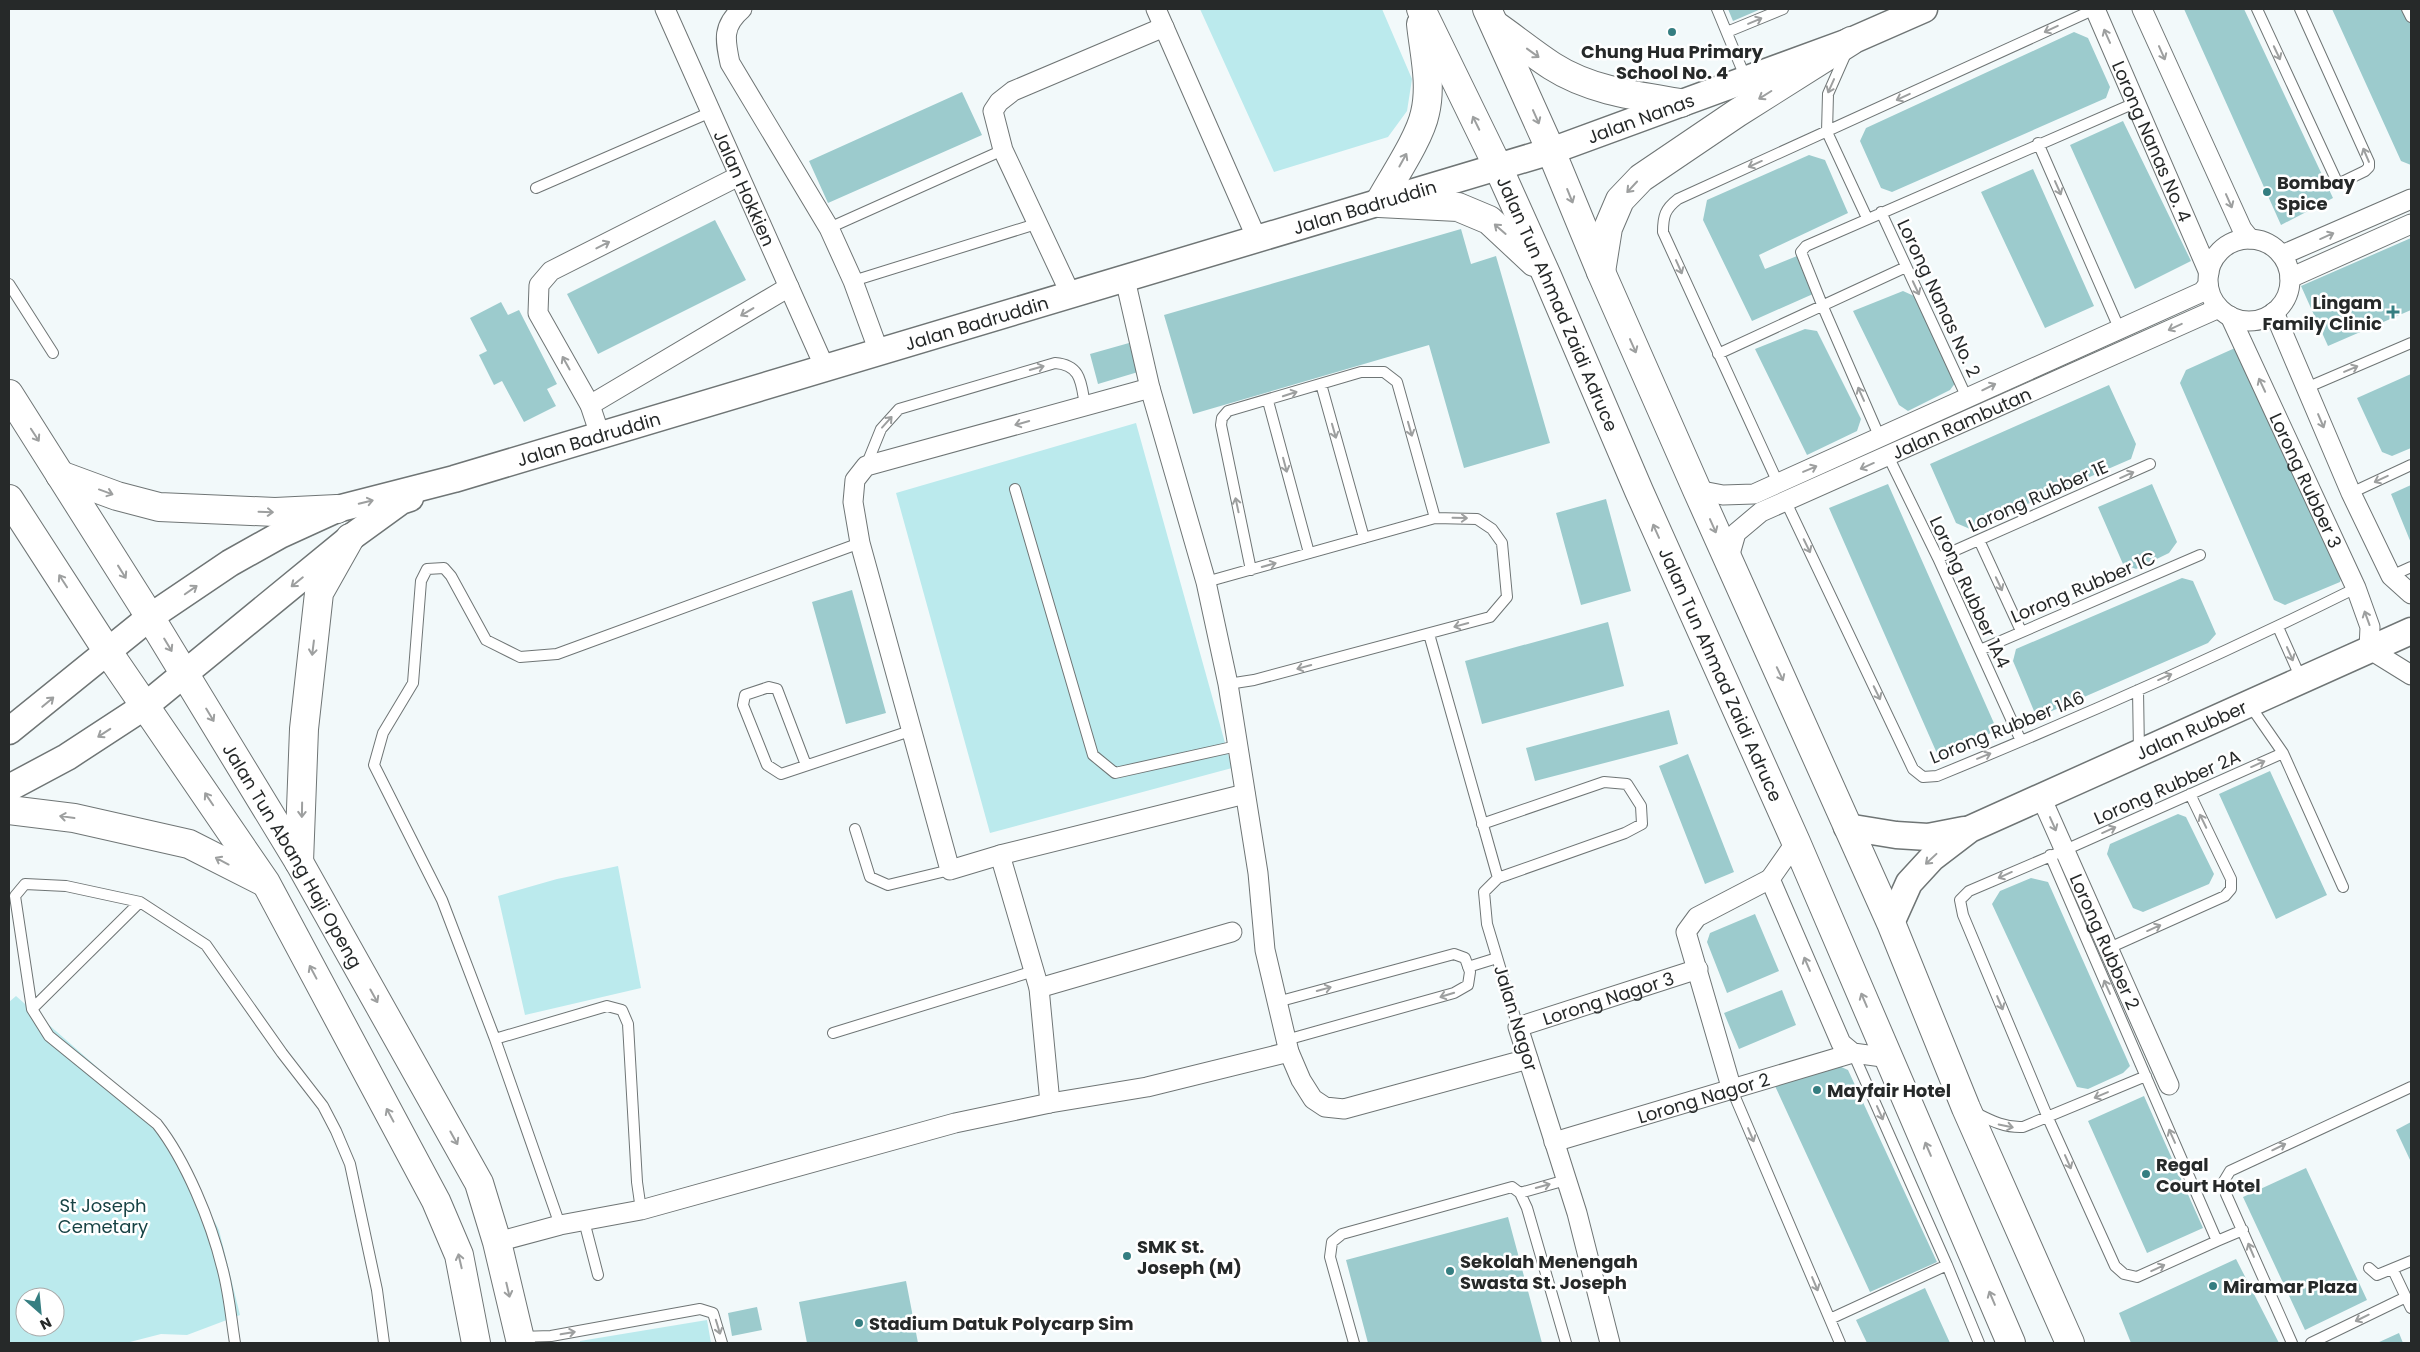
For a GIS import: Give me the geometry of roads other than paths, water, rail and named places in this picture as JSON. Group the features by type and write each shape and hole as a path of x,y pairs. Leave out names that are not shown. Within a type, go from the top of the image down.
{"main road":[{"name":"Jalan Tun Ahmad Zaidi Adruce","path":"1420,9 1498,167 1547,276 1639,491 1890,1058 2011,1343"},
{"path":"1420,9 1428,81 1425,114 1407,153 1379,203 1458,207 1490,220 1547,276"},
{"name":"Jalan Nanas","path":"1498,167 1551,151 1747,80 1851,41 1889,20 1924,9"},
{"path":"1490,16 1553,67 1588,84 1622,94 1681,103"},
{"path":"1490,16 1551,151 1601,272 1697,490 1891,923 1966,1108 2070,1343"},
{"path":"1601,272 1608,228 1620,200 1641,178 1737,113 1851,41"},
{"name":"Jalan Badruddin","path":"9,731 150,617 230,563 280,535 337,509 454,479 1498,167"},
{"name":"Jalan Tun Abang Haji Openg","path":"9,394 150,617 299,862 479,1183 497,1242 520,1340"},
{"path":"60,475 117,496 159,507 275,512 337,509"},
{"name":"Jalan Badruddin","path":"9,788 66,757 145,706 350,538 401,502 454,479"},
{"path":"9,499 108,652 266,883 436,1200 459,1255 476,1343"},
{"path":"299,862 304,728 320,594 350,538"},
{"name":"Jalan Rubber","path":"1891,923 1909,883 1932,858 1970,829 2411,631"},
{"path":"9,810 74,818 189,844 266,883"},
{"name":"Jalan Rubber","path":"1847,827 1896,835 1928,837 1970,829"}],"street":[{"name":"Jalan Hokkien","path":"665,9 825,368"},
{"path":"742,9 733,16 724,37 730,63 829,228 853,281 878,352"},
{"path":"1156,9 1257,239"},
{"name":"Lorong Nanas No. 4","path":"2095,9 2137,102 2209,279"},
{"path":"2142,9 2242,229 2250,239"},
{"path":"1071,294 1036,224 1003,150 993,111 999,102 1013,91 1164,27"},
{"path":"600,435 590,405 538,313 539,285 551,272 739,176"},
{"path":"2282,255 2411,199"},
{"path":"2290,278 2411,224"},
{"path":"2250,239 2268,243 2282,255 2287,263 2290,278 2286,299 2274,312 2264,318 2252,321 2224,312 2212,298 2209,279 2218,252 2238,240 2250,239"},
{"path":"1125,278 1150,388 1206,582 1228,684 1258,873 1263,940 1288,1046 1301,1080 1313,1099 1325,1107 1344,1109 1528,1059"},
{"name":"Jalan Rambutan","path":"1697,490 1723,495 1754,494 2202,292 2209,279"},
{"path":"590,405 789,287"},
{"name":"Jalan Rambutan","path":"1728,560 1736,533 1761,512 2224,312"},
{"name":"Lorong Rubber 3","path":"2224,312 2356,588 2370,627 2369,649"},
{"name":"Lorong Rubber 3","path":"2274,312 2351,492 2391,576 2411,594"},
{"path":"1150,388 866,466 856,480 853,502 860,543 950,870 1000,855 1245,794"},
{"path":"2369,649 2411,675"},
{"name":"Lorong Rubber 2","path":"2041,797 2057,853 2109,948 2169,1085"},
{"path":"1732,1090 1686,932 1697,917 1770,879 1796,842"},
{"path":"1000,855 1036,980 1050,1103"},
{"path":"1770,879 1841,1042 1853,1052 1890,1058"},
{"path":"1036,980 1232,932"},
{"name":"Lorong Nagor 3","path":"1518,1027 1698,969"},
{"name":"Jalan Nagor","path":"1518,1027 1566,1180 1610,1343"},
{"path":"497,1242 560,1225 641,1210 955,1123 1050,1103 1147,1087 1288,1046"},
{"name":"Lorong Nagor 2","path":"1554,1142 1732,1090 1853,1052"}],"lane":[{"path":"1716,9 1747,80"},
{"path":"1727,32 1783,9"},
{"path":"1778,482 1664,232 1663,217 1668,206 1678,199 2095,9"},
{"path":"2257,9 2338,184 2365,171 2369,167 2369,162 2300,9"},
{"path":"2408,9 2411,17"},
{"path":"1851,41 1828,94 1827,132 1867,218"},
{"path":"1880,438 1801,252 1806,246 1867,218 2137,102"},
{"path":"536,188 711,112"},
{"path":"2038,143 2119,328"},
{"path":"829,228 1003,150"},
{"name":"Lorong Nanas No. 2","path":"1881,212 1967,398"},
{"path":"853,281 1036,224"},
{"path":"1718,354 1906,267"},
{"path":"9,284 53,354"},
{"path":"2306,388 2411,343"},
{"path":"866,466 881,429 899,408 1056,363 1067,364 1078,374 1085,405"},
{"path":"1251,570 1221,426 1222,418 1228,411 1268,401 1361,372 1384,372 1397,382 1435,518"},
{"path":"1321,384 1364,538"},
{"path":"1268,401 1309,554"},
{"name":"Lorong Rubber 1A4","path":"1888,456 1938,558 2021,742"},
{"name":"Lorong Rubber 1E","path":"1938,558 2150,464"},
{"path":"2351,492 2411,465"},
{"path":"1015,489 1092,755 1115,773 1237,746"},
{"name":"Lorong Rubber 1A6","path":"1786,502 1913,769 1922,777 1937,776 2021,742 2278,627 2356,588"},
{"path":"1206,582 1435,518 1476,518 1492,529 1502,543 1507,597 1490,617 1254,680 1228,684"},
{"path":"1979,540 2021,631"},
{"path":"560,1225 495,1039 442,900 374,765 383,733 413,683 420,581 427,568 444,568 451,576 486,640 520,657 557,654 860,543"},
{"name":"Lorong Rubber 1C","path":"1980,650 2200,555"},
{"path":"2391,576 2411,567"},
{"path":"2278,627 2302,681"},
{"path":"1429,634 1482,824 1498,878 1625,833 1642,824 1640,806 1627,784 1604,782 1482,824"},
{"path":"806,765 777,690 769,687 745,695 743,705 767,766 781,774 913,730"},
{"path":"2138,690 2139,753"},
{"path":"2249,704 2283,753 2343,887"},
{"name":"Lorong Rubber 2A","path":"2048,1118 1963,916 1960,900 1969,891 2283,753"},
{"path":"2109,948 2224,896 2231,889 2231,879 2190,794"},
{"path":"855,829 870,877 888,885 950,870"},
{"path":"2057,853 2146,1076 2218,1241"},
{"name":"Jalan Nagor","path":"1498,878 1484,892 1487,924 1518,1027"},
{"path":"235,1343 222,1267 197,1195 168,1138 157,1124 49,1036 32,1009 15,896 24,884 66,886 140,902 206,945 282,1053 323,1106 350,1164 377,1290 384,1343"},
{"path":"32,1009 140,902"},
{"path":"1277,1002 1454,954 1465,958 1468,968 1468,985 1454,993 1288,1046"},
{"path":"1468,968 1497,958"},
{"path":"833,1033 1036,980"},
{"path":"495,1039 607,1006 622,1010 628,1024 637,1182 641,1210"},
{"path":"1853,1052 1947,1265 1979,1343"},
{"path":"1966,1108 2010,1128 2022,1127 2048,1118 2146,1076"},
{"path":"2292,1343 2226,1194 2224,1181 2230,1171 2411,1087"},
{"path":"1732,1090 1840,1343"},
{"path":"2048,1118 2115,1266 2124,1274 2137,1277 2242,1230"},
{"path":"1520,1193 1566,1180"},
{"path":"1354,1343 1330,1257 1332,1242 1342,1234 1512,1187 1520,1193 1527,1208 1566,1343"},
{"path":"584,1221 598,1275"},
{"path":"2369,1268 2378,1275 2411,1261"},
{"path":"1830,1319 1947,1265"},
{"path":"2393,1270 2411,1308"},
{"path":"2311,1343 2406,1297"},
{"path":"520,1340 700,1309 713,1313 722,1343"}],"place":[{"name":"Chung Hua Primary School No. 4","path":"1672,32"},
{"name":"Bombay Spice","path":"2267,192"},
{"name":"Lingam Family Clinic","path":"2393,312"},
{"name":"Mayfair Hotel","path":"1817,1090"},
{"name":"Regal Court Hotel","path":"2146,1174"},
{"name":"SMK St. Joseph (M)","path":"1127,1256"},
{"name":"Sekolah Menengah Swasta St. Joseph","path":"1450,1271"},
{"name":"Miramar Plaza","path":"2213,1286"},
{"name":"Stadium Datuk Polycarp Sim","path":"859,1323"}],"park label":[{"name":"St Joseph Cemetary","path":"103,1215"}]}
